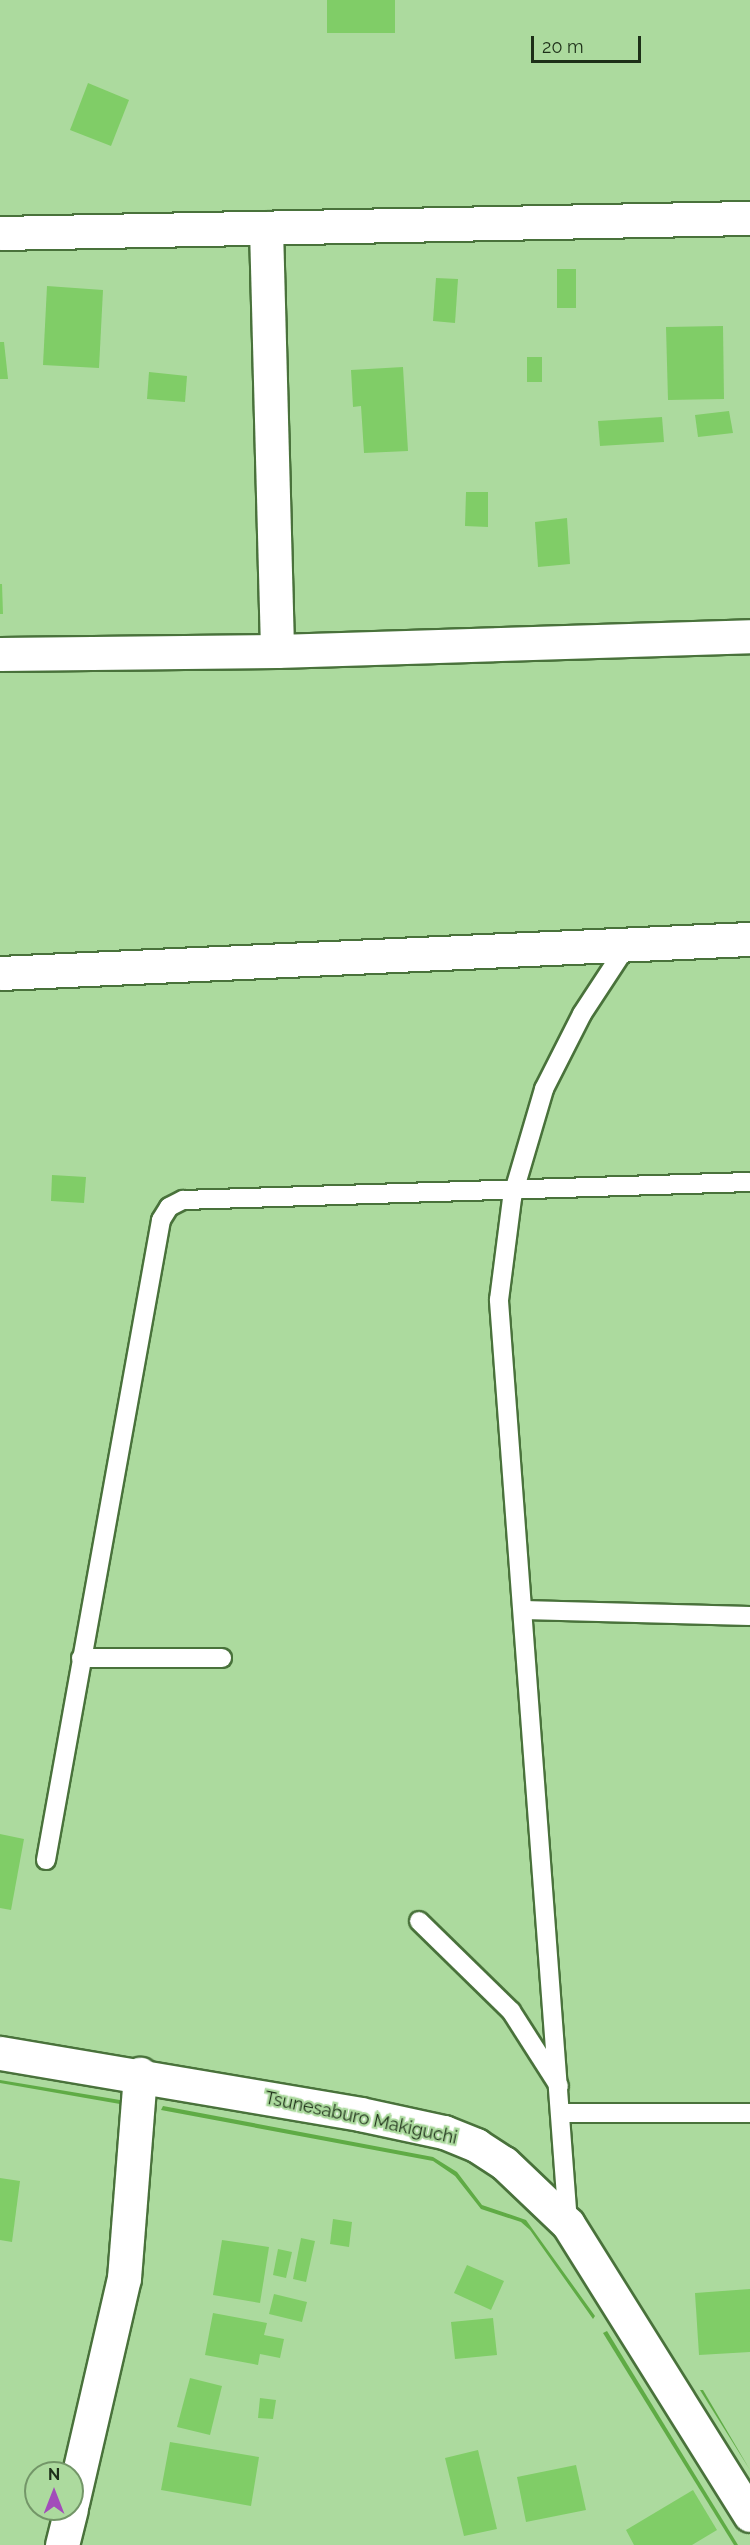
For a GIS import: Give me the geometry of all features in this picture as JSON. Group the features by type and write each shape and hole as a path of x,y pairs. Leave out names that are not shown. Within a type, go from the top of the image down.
{"street":[{"path":"0,233 750,218"},
{"path":"266,228 277,651"},
{"path":"0,654 277,651 750,636"},
{"path":"0,973 750,939"},
{"name":"Tsunesaburo Makiguchi","path":"0,2053 140,2074 444,2132 504,2163 568,2224 750,2515"},
{"path":"82,2461 124,2278 140,2074"},
{"path":"62,2545 68,2521"}],"lane":[{"path":"568,2224 560,2088 499,1300 514,1191 544,1089 582,1014 628,945"},
{"path":"46,1860 161,1220 169,1207 183,1200 750,1182"},
{"path":"523,1610 750,1616"},
{"path":"81,1658 222,1658"},
{"path":"419,1921 511,2011 560,2088"},
{"path":"561,2114 750,2113"}],"shaded area":[{"path":"0,2080 120,2100 120,2104 0,2083"},
{"path":"163,2106 433,2157 457,2172 482,2205 526,2220 595,2316 593,2319 530,2230 521,2222 481,2209 455,2176 433,2161 161,2110"},
{"path":"607,2331 738,2545 734,2545 603,2333"},
{"path":"700,2390 703,2390 750,2470"}],"building":[{"path":"327,0 395,0 395,33 327,33"},
{"path":"88,83 129,100 111,146 70,130"},
{"path":"557,269 576,269 576,308 557,308"},
{"path":"436,278 458,279 455,323 433,321"},
{"path":"47,286 103,290 99,368 43,365"},
{"path":"723,326 724,399 668,400 666,327"},
{"path":"0,342 4,342 8,379 0,379"},
{"path":"527,357 542,357 542,382 527,382"},
{"path":"403,367 408,451 364,453 361,406 353,407 351,370"},
{"path":"149,372 187,376 185,402 147,399"},
{"path":"729,411 733,433 698,437 695,415"},
{"path":"662,417 664,442 600,446 598,421"},
{"path":"466,492 488,492 488,527 465,526"},
{"path":"567,518 570,564 538,567 535,522"},
{"path":"0,584 2,584 3,614 0,614"},
{"path":"52,1175 86,1177 84,1203 51,1201"},
{"path":"0,1834 24,1839 11,1910 0,1908"},
{"path":"0,2178 20,2181 12,2242 0,2240"},
{"path":"333,2219 352,2222 349,2247 330,2244"},
{"path":"301,2238 315,2241 306,2282 293,2279"},
{"path":"222,2240 269,2247 260,2303 213,2295"},
{"path":"278,2249 292,2252 286,2278 273,2275"},
{"path":"467,2265 504,2281 491,2310 454,2293"},
{"path":"750,2289 750,2352 699,2355 695,2293"},
{"path":"274,2294 307,2302 302,2322 269,2314"},
{"path":"213,2313 267,2323 264,2335 284,2339 280,2358 260,2354 258,2365 205,2355"},
{"path":"493,2318 497,2355 455,2359 451,2322"},
{"path":"190,2378 222,2386 210,2435 177,2427"},
{"path":"260,2398 276,2400 273,2419 258,2418"},
{"path":"170,2442 259,2457 251,2506 161,2490"},
{"path":"478,2450 497,2529 464,2536 445,2458"},
{"path":"576,2465 586,2510 526,2522 517,2477"},
{"path":"693,2490 717,2530 692,2545 634,2545 626,2530"}]}
